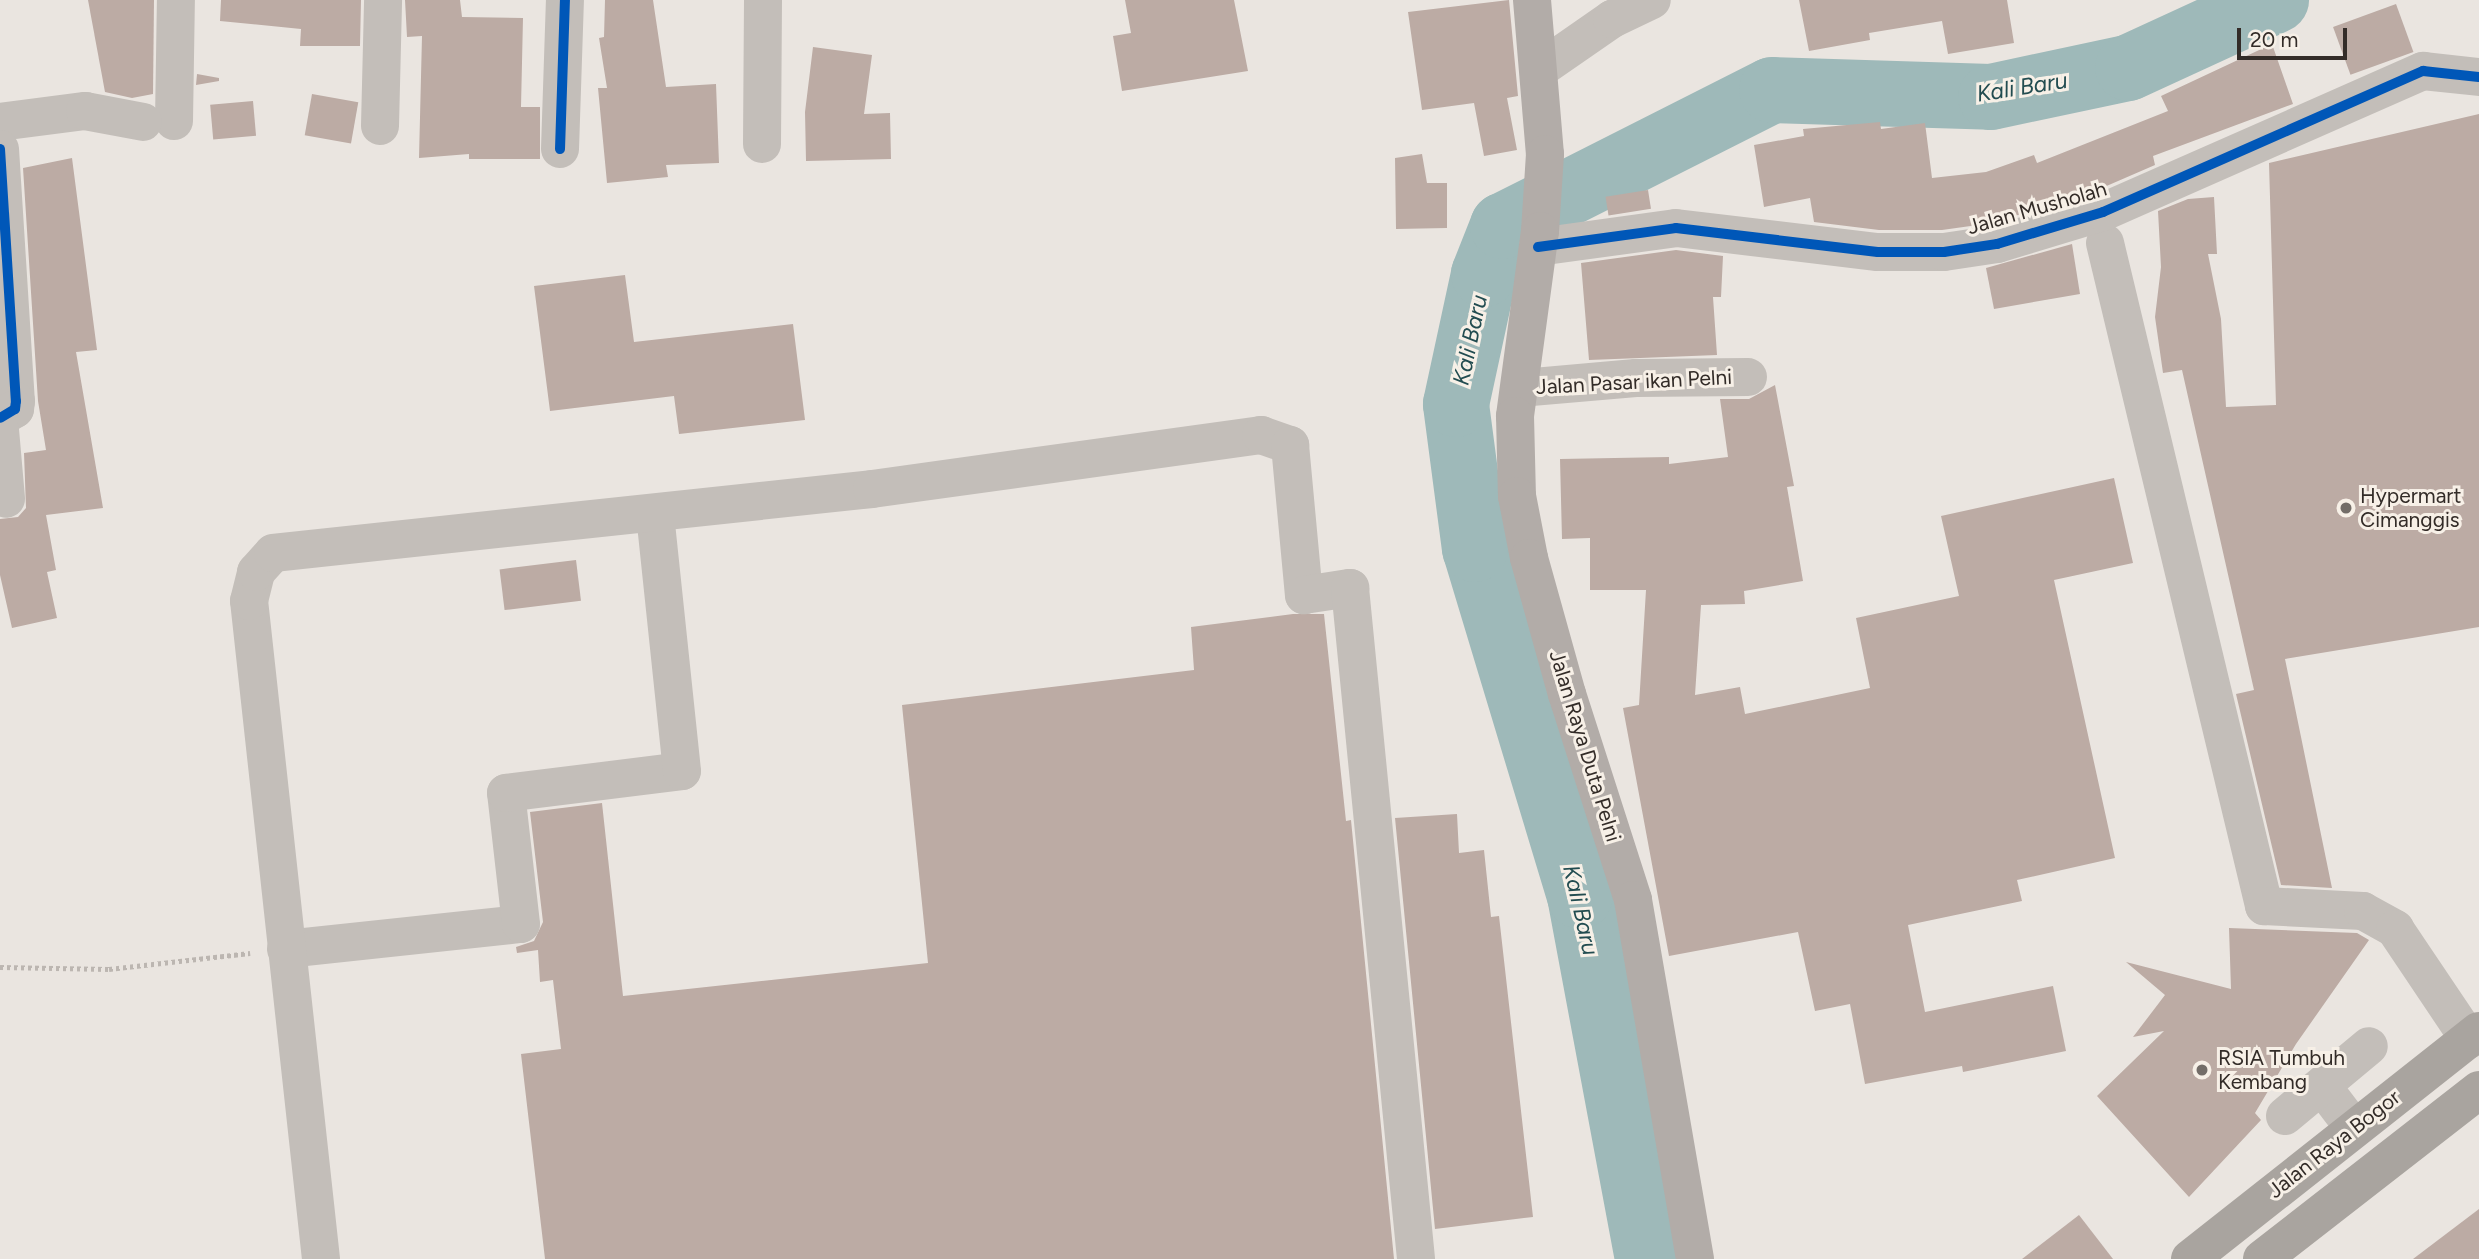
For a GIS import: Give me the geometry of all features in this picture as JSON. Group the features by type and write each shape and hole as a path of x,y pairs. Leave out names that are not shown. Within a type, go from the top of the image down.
{"highway":[{"name":"Jalan Raya Bogor","path":"2190,1259 2474,1035"},
{"path":"2262,1259 2479,1090"},
{"path":"2354,1128 2383,1166"}],"main road":[{"name":"Jalan Raya Duta Pelni","path":"1532,0 1540,69 1545,154 1539,239 1514,451 1529,558 1633,900 1695,1259"}],"street":[{"path":"0,121 85,111 159,121 176,0"},
{"path":"380,126 383,0"},
{"path":"560,149 565,0"},
{"path":"762,144 763,0"},
{"path":"1540,69 1612,19 1652,0"},
{"name":"Jalan Musholah","path":"1539,239 1676,228 1878,252 1944,252 1997,244 2103,212 2423,71 2479,77"},
{"path":"0,149 6,499"},
{"path":"2105,243 2264,906 2363,911 2395,929 2474,1035"},
{"name":"Jalan Pasar ikan Pelni","path":"1521,388 1636,378 1748,377"},
{"path":"321,1259 249,601 256,572 273,553 655,513 1261,435 1290,445 1304,595 1350,588 1416,1259"},
{"path":"286,949 521,924 506,793 682,771 655,513"},
{"path":"2285,1116 2369,1046"},
{"path":"2322,1086 2354,1128"}],"path":[{"path":"0,967 109,969 286,949"}],"building":[{"path":"88,0 154,0 153,94 132,98 105,92"},
{"path":"221,0 361,0 360,46 300,46 301,29 220,21"},
{"path":"405,0 460,0 462,17 523,18 521,107 540,107 540,159 469,159 469,154 419,158 422,36 407,37"},
{"path":"605,0 653,0 666,87 716,84 719,163 666,165 668,177 607,183 598,88 607,88 599,38 604,37"},
{"path":"1125,0 1234,0 1248,71 1122,91 1113,36 1131,33"},
{"path":"1509,0 1518,96 1507,98 1517,150 1484,156 1474,103 1422,110 1408,12"},
{"path":"1799,0 2007,0 2014,43 1948,54 1942,21 1869,33 1870,40 1809,51"},
{"path":"2396,4 2413,52 2350,75 2333,27"},
{"path":"2272,44 2293,104 2153,156 2155,165 2095,191 1992,223 1942,230 1879,230 1814,222 1810,198 1764,207 1754,145 1804,136 1803,129 1880,122 1881,129 1925,123 1932,178 1986,172 2034,155 2037,163 2168,111 2161,96"},
{"path":"813,47 872,55 864,114 890,113 891,159 806,161 805,112"},
{"path":"197,74 219,78 219,81 196,85"},
{"path":"312,94 358,102 351,144 305,135"},
{"path":"253,101 256,136 213,140 210,105"},
{"name":"Hypermart Cimanggis","path":"2479,114 2479,627 2285,659 2332,888 2281,885 2236,694 2254,690 2182,370 2163,373 2155,317 2161,267 2158,211 2188,199 2214,197 2217,254 2208,254 2221,319 2226,407 2276,405 2269,163"},
{"path":"1422,154 1427,183 1447,183 1447,228 1396,229 1395,158"},
{"path":"72,158 97,350 76,352 103,508 46,515 56,570 47,572 57,618 12,628 0,575 0,519 18,517 26,508 24,453 46,450 38,401 23,168"},
{"path":"1648,190 1651,209 1609,215 1606,197"},
{"path":"2072,244 2080,294 1994,309 1986,268"},
{"path":"1676,250 1723,256 1721,297 1713,297 1717,355 1589,360 1581,263"},
{"path":"625,275 634,342 793,324 805,420 679,434 674,396 550,411 534,286"},
{"path":"1775,385 1794,486 1787,487 1803,581 1744,591 1745,604 1701,605 1695,695 1740,687 1745,714 1870,688 1856,618 1959,596 1941,516 2114,478 2133,563 2054,580 2115,858 2017,880 2022,901 1908,925 1925,1012 2053,986 2066,1051 1963,1072 1962,1066 1865,1084 1850,1004 1815,1011 1798,932 1669,956 1623,708 1639,705 1646,590 1590,590 1590,538 1562,539 1560,459 1669,457 1669,464 1728,457 1720,399 1749,399"},
{"path":"576,560 581,601 505,610 500,569"},
{"path":"1293,614 1324,614 1346,821 1351,820 1394,1259 545,1259 521,1054 561,1049 553,980 540,982 538,950 517,953 516,947 534,941 543,922 530,812 602,803 623,996 928,963 902,705 1194,670 1191,627"},
{"path":"1457,814 1459,853 1484,850 1491,917 1499,916 1533,1217 1435,1229 1395,818"},
{"name":"RSIA Tumbuh Kembang","path":"2229,928 2357,933 2369,940 2296,1044 2255,1113 2261,1120 2189,1197 2097,1096 2164,1031 2133,1037 2165,995 2126,962 2231,989"},
{"path":"2479,1209 2479,1259 2413,1259"},
{"path":"2079,1215 2113,1259 2022,1259"}],"waterway":[{"name":"Kali Baru","path":"1648,1259 1580,896 1475,549 1456,404 1484,274 1503,226 1772,90 1991,97 2128,68 2276,0"}],"cycle path":[{"path":"560,149 565,0"},
{"path":"1538,247 1676,228 1878,252 1944,252 1997,244 2103,212 2423,71 2479,77"},
{"path":"0,149 16,401 15,409 0,418"}],"place":[{"name":"Hypermart Cimanggis","path":"2346,508"},
{"name":"RSIA Tumbuh Kembang","path":"2202,1070"}]}
